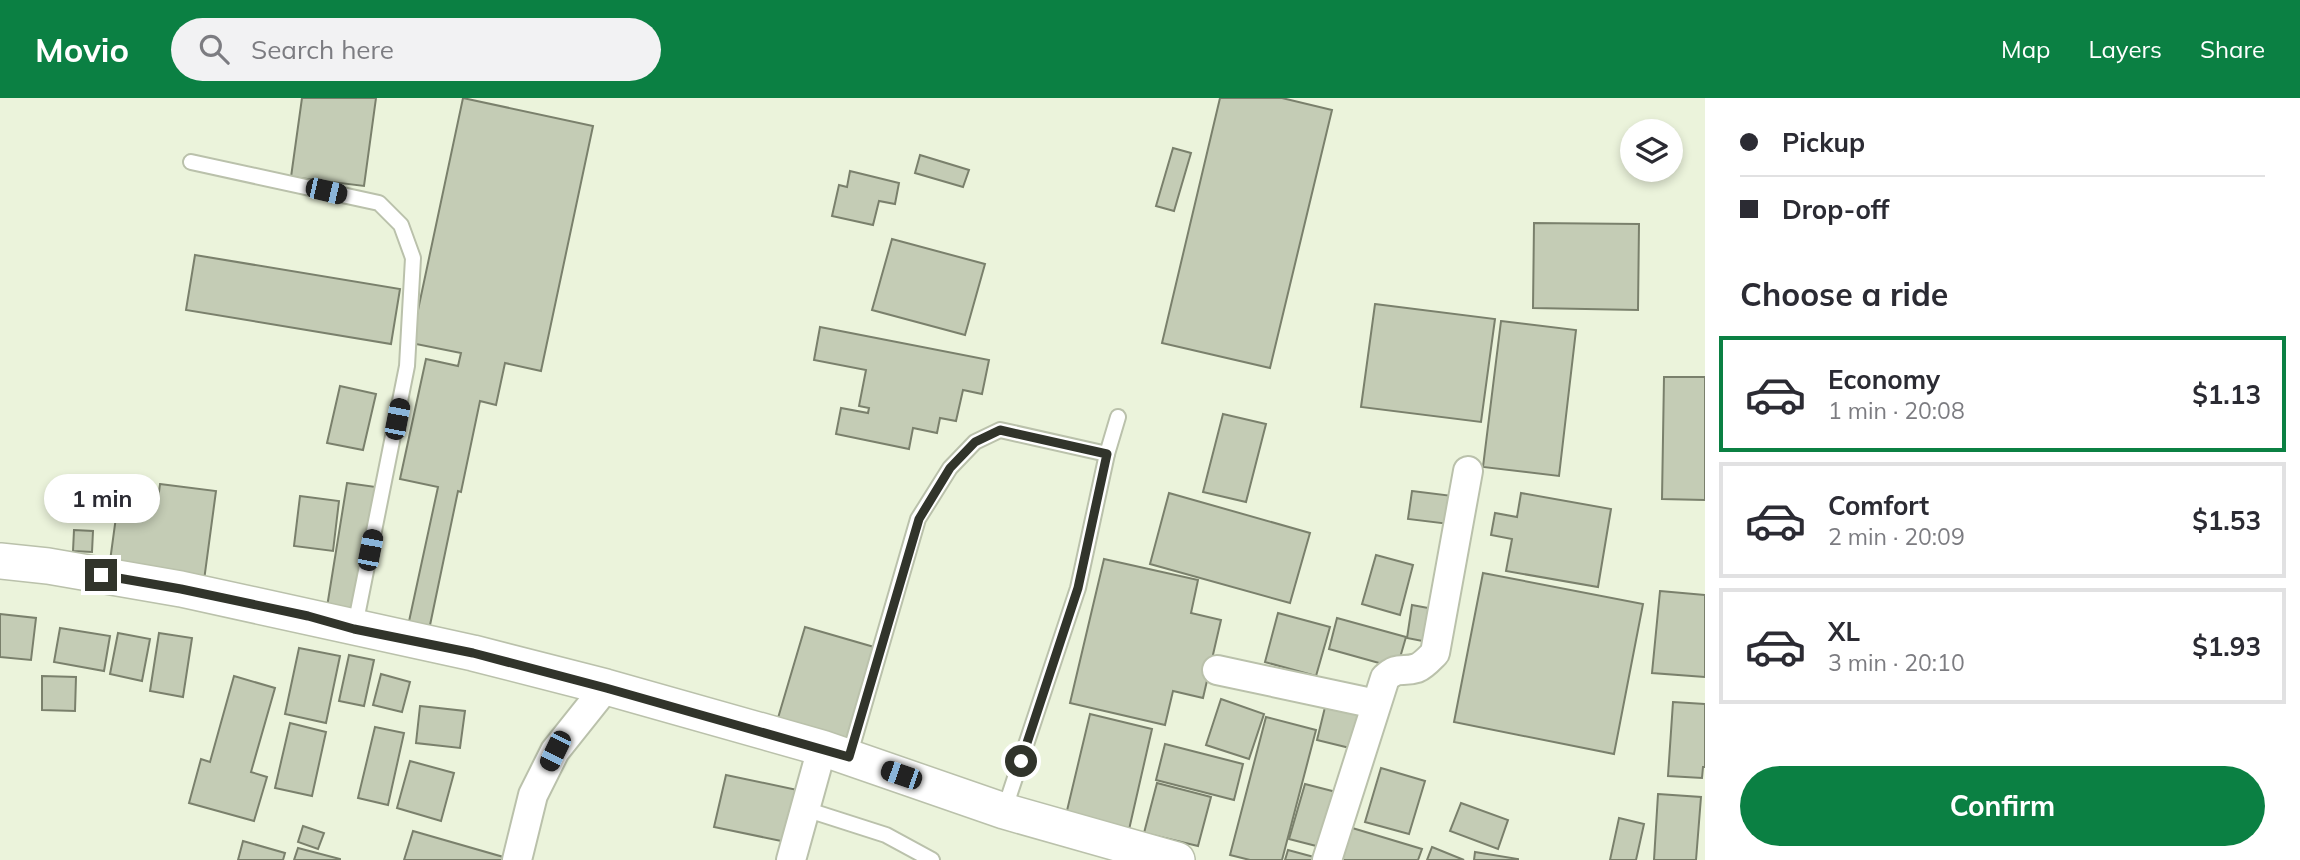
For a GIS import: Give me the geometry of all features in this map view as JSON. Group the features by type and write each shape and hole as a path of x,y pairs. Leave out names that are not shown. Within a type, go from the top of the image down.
{"street":[{"path":"1327,860 1385,678 1394,670 1414,669 1424,664 1435,653 1468,471"},
{"path":"0,561 48,566 181,589 473,653 835,752 1004,811 1177,860"},
{"path":"1217,670 1376,704"},
{"path":"517,860 533,795 555,751 606,688"},
{"path":"791,860 805,809 835,752"}],"lane":[{"path":"191,162 379,203 401,225 413,258 407,366 354,629"},
{"path":"1004,811 1078,588 1107,454 1118,417"},
{"path":"835,752 919,519 950,468 975,442 1000,430 1107,454"},
{"path":"805,809 886,835 932,860"}],"building":[{"path":"302,98 376,98 364,186 291,177"},
{"path":"463,98 593,126 541,371 505,363 496,405 480,401 429,630 408,626 438,487 400,479 426,359 458,366 461,353 411,343"},
{"path":"1220,98 1282,98 1332,110 1270,368 1162,343"},
{"path":"1173,148 1191,153 1174,211 1156,206"},
{"path":"920,155 969,170 963,187 915,173"},
{"path":"850,171 899,183 895,204 879,201 873,225 832,216 839,185 847,187"},
{"path":"1534,223 1639,224 1638,310 1533,308"},
{"path":"892,239 985,264 965,335 872,310"},
{"path":"195,255 400,289 391,344 186,310"},
{"path":"1375,304 1495,319 1481,422 1361,407"},
{"path":"1501,321 1576,330 1559,476 1483,467"},
{"path":"820,327 989,360 982,394 963,390 956,421 940,418 937,433 913,428 909,449 836,434 841,408 868,413 869,408 859,406 866,370 814,360"},
{"path":"1664,377 1705,377 1705,500 1662,499"},
{"path":"340,386 376,394 363,450 327,443"},
{"path":"1223,414 1266,424 1246,502 1203,492"},
{"path":"347,483 376,487 355,611 327,607"},
{"path":"160,484 216,491 203,588 110,561 119,495 158,500"},
{"path":"1412,491 1453,496 1449,524 1408,519"},
{"path":"1169,493 1310,533 1290,603 1150,564"},
{"path":"1521,493 1611,509 1598,587 1506,571 1512,539 1491,535 1495,513 1517,517"},
{"path":"300,496 339,501 333,551 294,546"},
{"path":"74,530 93,531 92,552 73,551"},
{"path":"1376,555 1413,565 1400,615 1362,604"},
{"path":"1104,559 1198,580 1191,613 1221,620 1203,698 1173,691 1165,725 1070,703"},
{"path":"1483,573 1643,604 1614,754 1454,722"},
{"path":"1660,591 1705,595 1705,677 1652,673"},
{"path":"1412,605 1439,610 1433,643 1407,638"},
{"path":"1278,613 1330,627 1316,676 1265,662"},
{"path":"0,614 36,618 31,660 0,657"},
{"path":"1337,618 1406,637 1397,668 1329,649"},
{"path":"805,627 874,647 847,738 778,718"},
{"path":"60,628 110,636 104,671 54,662"},
{"path":"118,633 150,639 142,681 110,674"},
{"path":"159,633 192,638 183,697 150,691"},
{"path":"299,648 340,656 326,723 285,714"},
{"path":"349,655 374,660 364,706 339,701"},
{"path":"381,674 410,682 402,712 373,705"},
{"path":"42,676 76,677 75,711 42,710"},
{"path":"234,676 275,688 251,772 267,777 254,821 189,803 201,759 210,762"},
{"path":"1221,699 1264,714 1249,759 1206,745"},
{"path":"1327,699 1368,710 1358,750 1317,740"},
{"path":"1673,702 1705,704 1705,767 1702,778 1668,776"},
{"path":"420,706 465,711 460,748 416,743"},
{"path":"1090,714 1152,729 1128,834 1065,819"},
{"path":"1266,717 1316,730 1282,860 1250,860 1230,855"},
{"path":"290,723 326,732 312,796 275,788"},
{"path":"375,727 404,733 388,805 358,798"},
{"path":"1165,744 1243,764 1234,800 1156,780"},
{"path":"410,761 454,773 441,821 397,808"},
{"path":"1381,768 1425,781 1409,834 1365,822"},
{"path":"726,775 802,791 791,843 714,827"},
{"path":"1157,783 1211,797 1198,846 1144,833"},
{"path":"1305,784 1344,794 1328,849 1289,839"},
{"path":"1658,794 1701,797 1696,860 1654,860"},
{"path":"1461,803 1508,820 1498,849 1450,831"},
{"path":"1619,818 1644,824 1636,860 1610,860"},
{"path":"303,826 324,833 318,849 298,842"},
{"path":"1349,827 1422,849 1418,860 1339,860"},
{"path":"413,831 514,860 404,860"},
{"path":"243,841 285,853 283,860 238,860"},
{"path":"1432,847 1464,860 1427,860"},
{"path":"298,848 340,859 340,860 294,860"},
{"path":"1288,850 1325,860 1285,860"},
{"path":"1475,852 1518,859 1518,860 1474,860"}],"route":[{"path":"101,575 181,589 473,653 849,757 919,519 950,468 975,442 1000,430 1107,454 1078,588 1021,761"}]}
